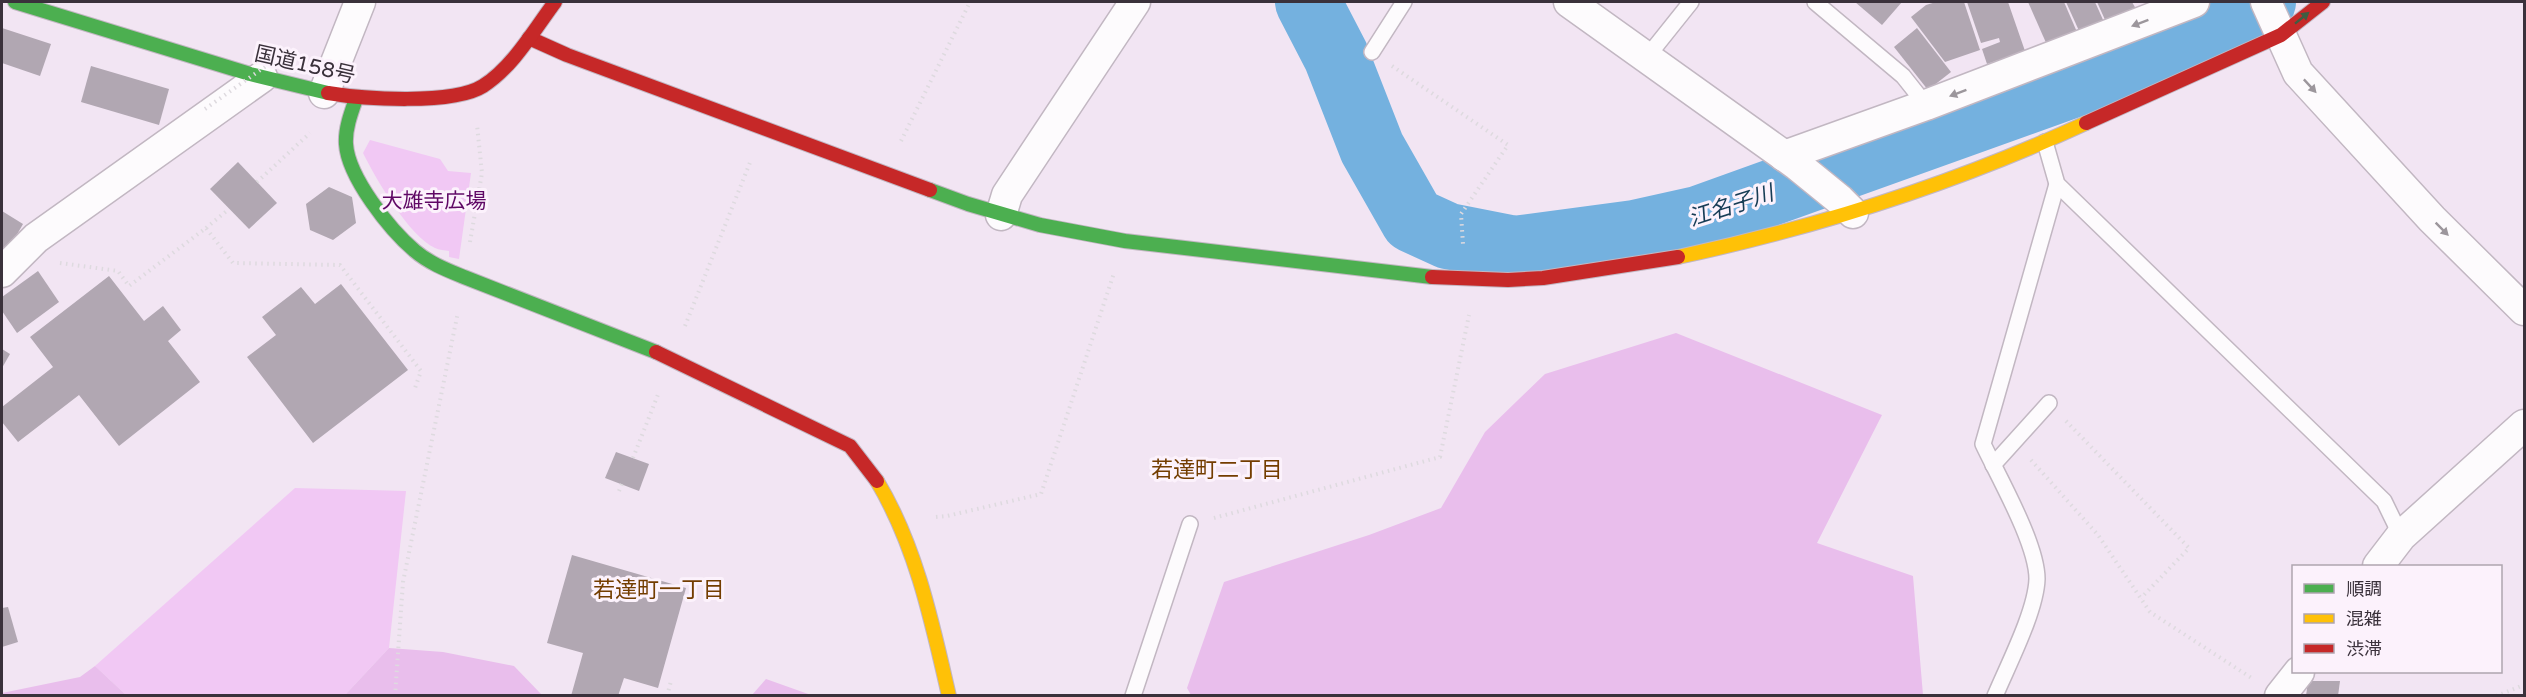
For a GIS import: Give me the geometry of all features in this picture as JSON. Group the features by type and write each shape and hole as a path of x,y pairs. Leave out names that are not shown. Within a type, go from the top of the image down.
{"main road":[{"name":"国道158号","path":"15,2 74,22 262,77 343,96 390,101 473,91 495,76 529,38 555,2"},
{"path":"529,38 567,56 1001,215 1125,241 1410,276 1470,279 1543,278 1666,260 1766,238 1846,206 2045,142 2274,18 2323,2"},
{"path":"343,96 346,152 382,217 415,251 464,278 672,359 850,446 867,463 907,544 926,602 949,696"}],"street":[{"path":"343,96 360,2"},
{"path":"1001,215 1007,195 1136,2"},
{"path":"1569,2 1791,160 1846,206"},
{"path":"1791,160 1926,105 2194,2"},
{"path":"2274,18 2298,73 2432,219 2524,310"},
{"path":"2,272 36,238 262,77"},
{"path":"2379,565 2401,536 2524,425"},
{"path":"2270,689 2297,673"}],"lane":[{"path":"1372,52 1404,2"},
{"path":"1647,57 1691,2"},
{"path":"1815,2 1903,76 1926,105"},
{"path":"2045,142 2057,184 2384,501 2401,536"},
{"path":"1995,696 2031,608 2037,581 2031,548 1983,444 2057,184"},
{"path":"1993,465 2049,403"},
{"path":"1133,696 1190,524"}],"path":[{"path":"886,173 970,2"},
{"path":"1190,524 1440,457 1470,279 1461,214 1508,145 1372,52"},
{"path":"205,109 283,54"},
{"path":"395,696 403,582 442,399 482,172 473,91"},
{"path":"257,182 343,96"},
{"path":"688,319 764,127"},
{"path":"36,238 54,262 118,271 129,286 229,209"},
{"path":"206,228 233,263 340,265 421,371 414,391"},
{"path":"896,519 947,516 1041,494 1125,241"},
{"path":"633,458 654,403"},
{"path":"2049,403 2189,548 2140,598"},
{"path":"2014,442 2098,536 2150,612 2270,689"},
{"path":"619,491 622,484"},
{"path":"667,696 670,681"},
{"path":"2496,696 2524,685"}],"green space":[{"name":"大雄寺広場","path":"370,140 440,159 448,171 471,173 459,259 449,257 449,251 437,249 425,242 404,220 363,153"},
{"path":"295,488 406,491 389,648 345,695 126,695 95,666"}],"shaded area":[{"path":"1676,333 1882,415 1817,543 1913,576 1923,695 1191,695 1187,688 1224,582 1369,535 1441,508 1485,432 1545,374"},
{"path":"389,648 443,652 514,666 542,695 345,695"},
{"path":"95,666 126,695 2,695 2,693 80,677"},
{"path":"766,679 811,695 752,695"}],"building":[{"path":"1855,2 1902,2 1882,25"},
{"path":"1936,2 1964,2 1980,50 1945,62 1911,17 1926,5"},
{"path":"1967,2 2008,2 2025,51 1987,64 1982,49 2000,42 1999,38 1981,43"},
{"path":"2028,2 2064,2 2077,32 2047,45"},
{"path":"2066,2 2095,2 2104,22 2080,33"},
{"path":"2097,2 2132,2 2136,9 2106,22"},
{"path":"2,28 51,44 40,76 2,63"},
{"path":"1917,28 1951,72 1928,90 1894,47"},
{"path":"91,66 169,89 159,125 81,102"},
{"path":"238,162 277,203 249,229 210,189"},
{"path":"329,187 352,197 356,223 333,240 310,230 306,204"},
{"path":"2,211 23,224 2,261"},
{"path":"38,271 59,302 17,333 2,311 2,297"},
{"path":"109,276 144,321 163,306 181,330 168,341 200,382 119,446 79,395 18,442 2,422 2,407 53,367 30,337"},
{"path":"341,284 408,370 313,443 247,357 276,335 262,317 301,287 315,304"},
{"path":"2,349 10,354 2,368"},
{"path":"616,452 649,464 639,491 605,478"},
{"path":"572,555 686,588 658,688 624,678 618,696 571,696 583,653 547,643"},
{"path":"8,607 18,642 2,647 2,608"},
{"path":"2308,681 2340,681 2338,696 2306,696"}],"waterway":[{"name":"江名子川","path":"1308,2 1336,56 1372,148 1413,220 1448,236 1514,249 1635,233 1698,219 2094,77 2242,16 2263,2"}],"traffic: fast":[{"path":"15,2 250,74 328,93"},
{"path":"356,99 346,138 354,172 383,217 415,251 451,272 656,352"},
{"path":"930,190 968,204 1040,225 1125,241 1432,277"}],"traffic: slow":[{"path":"1678,257 1783,232 1886,201 1987,165 2086,123"},
{"path":"877,481 891,506 912,558 929,613 949,696"}],"traffic: jam":[{"path":"328,93 407,99 451,96 469,92 483,86 504,69 555,2"},
{"path":"2086,123 2281,35 2323,2"},
{"path":"529,38 567,55 930,190"},
{"path":"1432,277 1508,280 1543,278 1678,257"},
{"path":"656,352 850,446 877,481"}],"district":[{"name":"若達町二丁目","path":"1217,470"},
{"name":"若達町一丁目","path":"659,590"}]}
